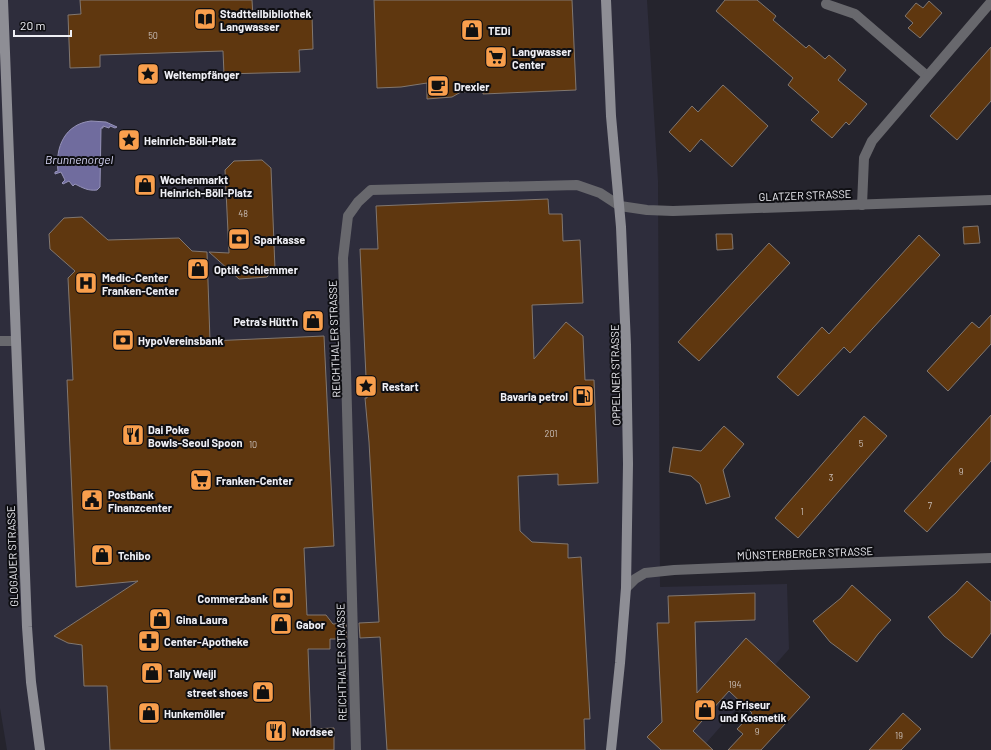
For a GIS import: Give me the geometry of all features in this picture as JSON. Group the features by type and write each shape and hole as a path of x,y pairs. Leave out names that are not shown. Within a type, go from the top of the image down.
{"street":[{"name":"GLOGAUER STRASSE","path":"3,0 27,627 31,682 40,750"},
{"name":"OPPELNER STRASSE","path":"606,0 611,116 620,206 628,404 626,588 611,750"},
{"path":"862,205 864,158 872,141 991,2"},
{"path":"826,4 855,14 927,76"},
{"name":"REICHTHALER STRASSE","path":"356,750 343,258 348,216 358,202 371,190 524,185 577,185 600,193 620,206"},
{"name":"GLATZER STRASSE","path":"620,206 647,210 673,211 991,200"},
{"path":"0,341 16,341"},
{"name":"MÜNSTERBERGER STRASSE","path":"626,588 645,573 674,570 991,558"}],"shaded area":[{"path":"0,0 647,0 658,181 660,587 787,584 789,649 700,750 7,750 0,708"}],"water":[{"name":"Brunnenorgel","path":"91,121 106,122 117,127 115,128 110,126 109,128 103,126 103,128 101,128 100,187 97,190 88,190 75,184 73,186 69,181 63,184 62,183 65,180 61,172 55,174 55,172 58,171 57,162 60,145 68,132 82,123"}],"building":[{"path":"80,0 252,0 253,17 312,15 313,49 299,50 300,72 224,74 223,51 100,55 100,67 70,68 68,15 81,14"},
{"name":"Langwasser Center","path":"374,0 572,0 576,90 483,94 483,91 461,92 452,97 427,99 427,83 401,87 377,88"},
{"path":"725,0 757,0 776,16 773,20 806,48 809,45 825,59 829,55 846,70 838,80 867,104 849,125 846,122 832,138 811,120 819,112 788,85 793,78 716,11"},
{"path":"929,1 942,13 920,38 908,28 913,23 905,16 916,3 923,8"},
{"path":"991,47 991,101 957,140 930,116"},
{"path":"723,85 768,126 732,167 701,139 690,152 669,132 692,106 698,112"},
{"path":"262,160 271,168 275,269 267,277 239,279 209,252 229,253 225,170 234,161"},
{"path":"548,199 549,214 562,214 563,241 580,240 583,303 532,305 534,359 566,322 583,336 585,380 594,380 598,483 558,485 558,474 518,476 520,531 532,542 568,544 568,558 581,557 590,719 584,719 585,750 387,750 380,637 360,638 359,623 379,622 369,442 365,398 367,398 360,249 378,249 376,206"},
{"name":"Franken-Center","path":"82,217 108,240 179,238 192,251 207,252 210,341 324,336 334,546 304,548 307,615 326,615 333,624 346,623 347,639 330,639 330,649 308,649 311,729 334,728 334,750 110,750 107,686 84,686 82,645 68,643 54,636 138,581 76,587 67,380 73,380 68,278 75,271 50,249 49,234 64,218"},
{"path":"978,226 980,243 964,244 963,227"},
{"path":"716,234 732,234 733,249 717,250"},
{"path":"919,235 940,255 850,353 844,347 798,396 777,377 822,327 829,334"},
{"path":"769,243 790,263 699,361 678,342"},
{"path":"991,315 991,344 948,391 927,371 972,322 979,328"},
{"path":"991,415 991,461 927,532 904,511"},
{"path":"864,416 887,436 798,538 775,518"},
{"path":"724,426 744,444 723,470 730,497 706,504 700,484 691,476 669,472 673,447 701,451"},
{"path":"967,581 991,602 991,633 972,658 944,636 928,617 956,593"},
{"path":"852,585 891,620 878,634 857,662 830,642 813,621 841,598"},
{"path":"755,593 755,620 695,622 697,693 746,638 810,697 761,750 728,750 743,734 737,729 752,713 729,691 693,731 713,750 661,750 647,737 662,722 657,623 669,623 668,596"},
{"path":"903,713 921,729 901,750 869,750"}],"place":[{"name":"Stadtteilbibliothek Langwasser","path":"205,19"},
{"name":"TEDi","path":"472,30"},
{"name":"Langwasser Center","path":"496,57"},
{"name":"Weltempfänger","path":"148,74"},
{"name":"Drexler","path":"438,86"},
{"name":"Heinrich-Böll-Platz","path":"129,140"},
{"name":"Wochenmarkt Heinrich-Böll-Platz","path":"145,185"},
{"name":"Sparkasse","path":"239,239"},
{"name":"Optik Schlemmer","path":"198,269"},
{"name":"Medic-Center Franken-Center","path":"86,283"},
{"name":"Petra's Hütt'n","path":"313,321"},
{"name":"HypoVereinsbank","path":"123,340"},
{"name":"Restart","path":"366,386"},
{"name":"Bavaria petrol","path":"583,396"},
{"name":"Dai Poke Bowls-Seoul Spoon","path":"133,435"},
{"name":"Franken-Center","path":"201,480"},
{"name":"Postbank Finanzcenter","path":"92,500"},
{"name":"Tchibo","path":"102,555"},
{"name":"Commerzbank","path":"283,598"},
{"name":"Gina Laura","path":"160,619"},
{"name":"Gabor","path":"281,624"},
{"name":"Center-Apotheke","path":"149,641"},
{"name":"Tally Weijl","path":"152,673"},
{"name":"street shoes","path":"263,692"},
{"name":"AS Friseur und Kosmetik","path":"705,710"},
{"name":"Hunkemöller","path":"149,713"},
{"name":"Nordsee","path":"276,731"}]}
